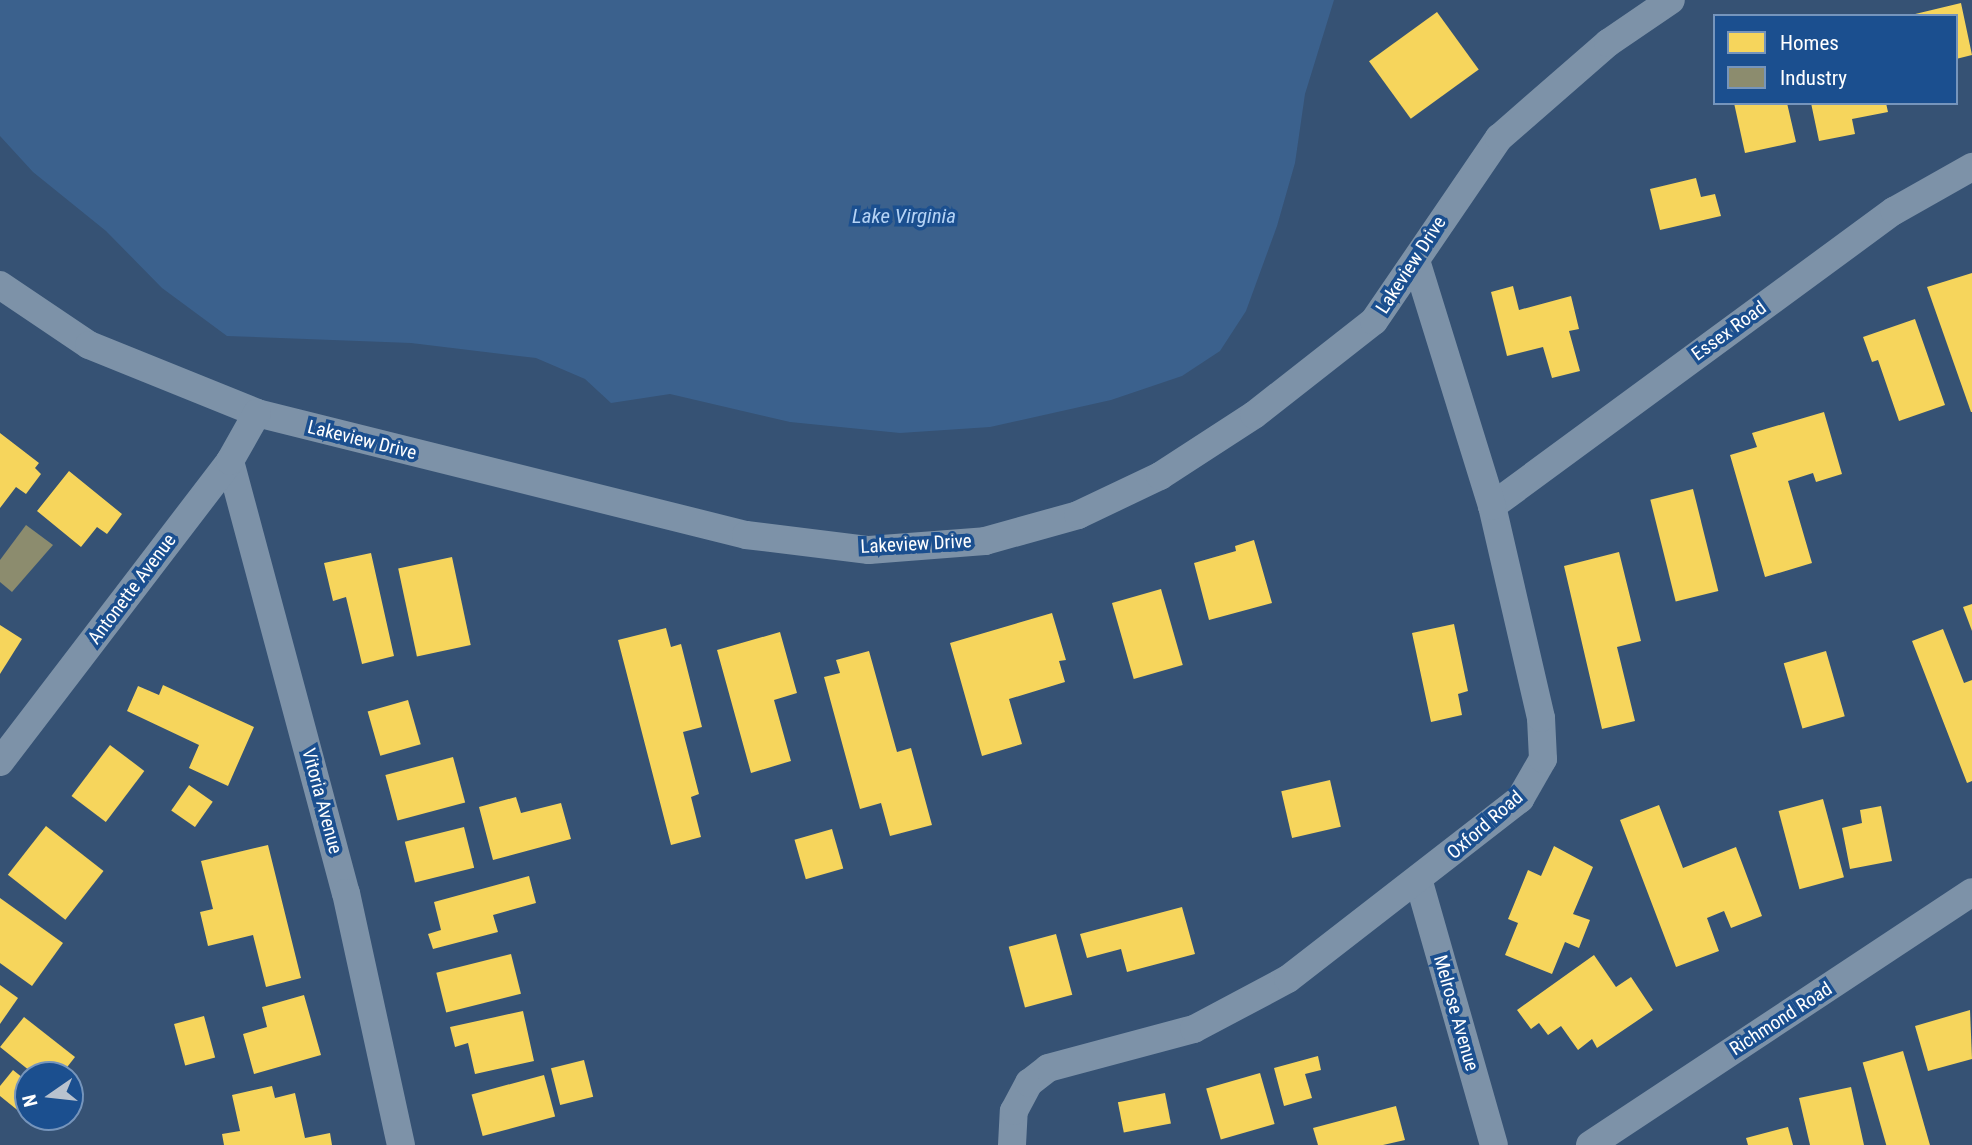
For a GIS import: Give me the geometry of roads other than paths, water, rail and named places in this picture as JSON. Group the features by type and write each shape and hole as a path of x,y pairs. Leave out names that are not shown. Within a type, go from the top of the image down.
{"street":[{"name":"Lakeview Drive","path":"0,285 89,345 257,413 746,536 869,550 985,541 1078,516 1160,476 1254,415 1374,321 1499,138 1608,43 1671,0"},
{"name":"Essex Road","path":"1492,506 1865,232 1950,175 1972,167"},
{"name":"Oxford Road","path":"1012,1145 1014,1111 1029,1083 1048,1068 1194,1029 1288,979 1419,882 1520,799 1544,759 1541,718 1492,506 1416,261"},
{"name":"Antonette Avenue","path":"0,762 230,461 257,413"},
{"name":"Vitoria Avenue","path":"230,461 346,893 401,1145"},
{"name":"Melrose Avenue","path":"1419,882 1494,1145"},
{"name":"Richmond Road","path":"1590,1145 1972,892"}],"water":[{"name":"Lake Virginia","path":"0,0 1334,0 1305,94 1295,163 1277,226 1246,311 1220,351 1182,376 1111,400 990,427 900,433 790,422 670,394 611,403 585,379 536,358 411,343 227,336 162,288 106,231 33,172 0,136"}]}
